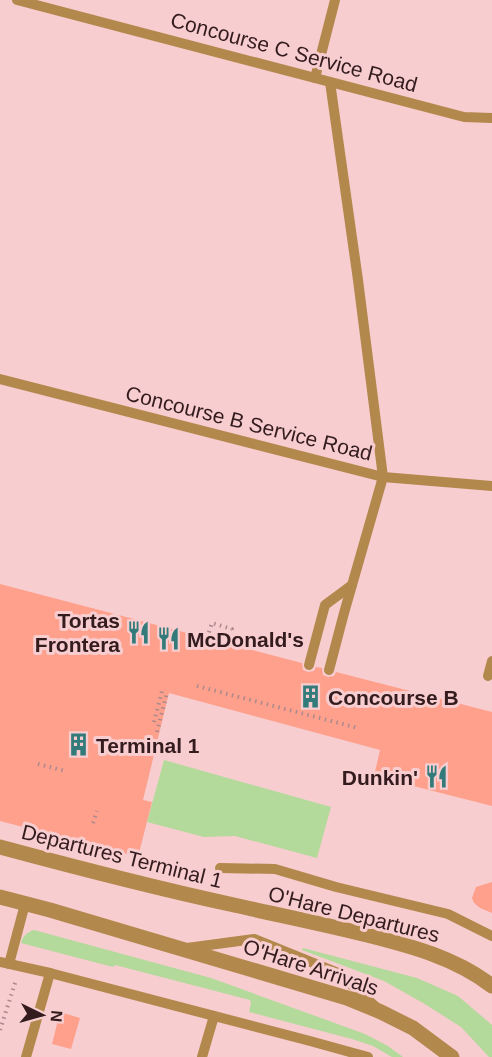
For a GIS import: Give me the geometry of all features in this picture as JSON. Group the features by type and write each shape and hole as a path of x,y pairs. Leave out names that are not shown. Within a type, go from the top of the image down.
{"street":[{"name":"Departures Terminal 1","path":"0,847 235,906"},
{"name":"O'Hare Arrivals","path":"0,897 347,998 381,1011 413,1028 452,1057"},
{"name":"O'Hare Departures","path":"235,906 310,921 410,946 450,961 492,987"}],"lane":[{"name":"Concourse C Service Road","path":"18,0 464,117 492,118"},
{"path":"315,78 335,0"},
{"path":"329,670 383,477 330,82"},
{"name":"Concourse B Service Road","path":"0,379 383,477 492,486"},
{"path":"309,665 325,605 352,585"},
{"path":"488,676 492,660"},
{"path":"220,868 275,869 336,887 448,914 492,936"},
{"path":"25,904 4,963 50,973 368,1057"},
{"path":"182,949 254,939 338,973 381,1011"},
{"path":"26,1057 50,973"},
{"path":"202,1057 214,1016"}],"path":[{"path":"207,638 212,623 232,629 230,637 217,633"},
{"path":"198,686 358,728"},
{"path":"154,722 165,691 157,732"},
{"path":"38,764 65,771"},
{"path":"93,823 97,811"},
{"path":"0,1030 20,967"}],"green space":[{"path":"164,760 331,807 317,858 235,836 204,837 147,822"},
{"path":"34,930 211,978 365,1034 403,1057 392,1057 373,1046 352,1039 249,1012 250,1000 21,943 29,932"},
{"path":"303,948 417,978 458,996 492,1025 492,1057 489,1057 461,1027 423,1003 384,981 302,950"}],"building":[{"path":"0,584 302,663 303,670 308,672 314,671 316,667 322,668 323,675 328,677 334,676 336,672 492,712 492,806 374,776 380,750 169,693 143,800 152,802 138,857 0,821"},
{"path":"492,882 492,913 480,908 472,898 476,887"},
{"path":"60,1012 80,1018 71,1049 52,1044"}],"place":[{"name":"Tortas Frontera","path":"138,632"},
{"name":"McDonald's","path":"169,639"},
{"name":"Concourse B","path":"310,697"},
{"name":"Terminal 1","path":"78,745"},
{"name":"Dunkin'","path":"436,777"}]}
